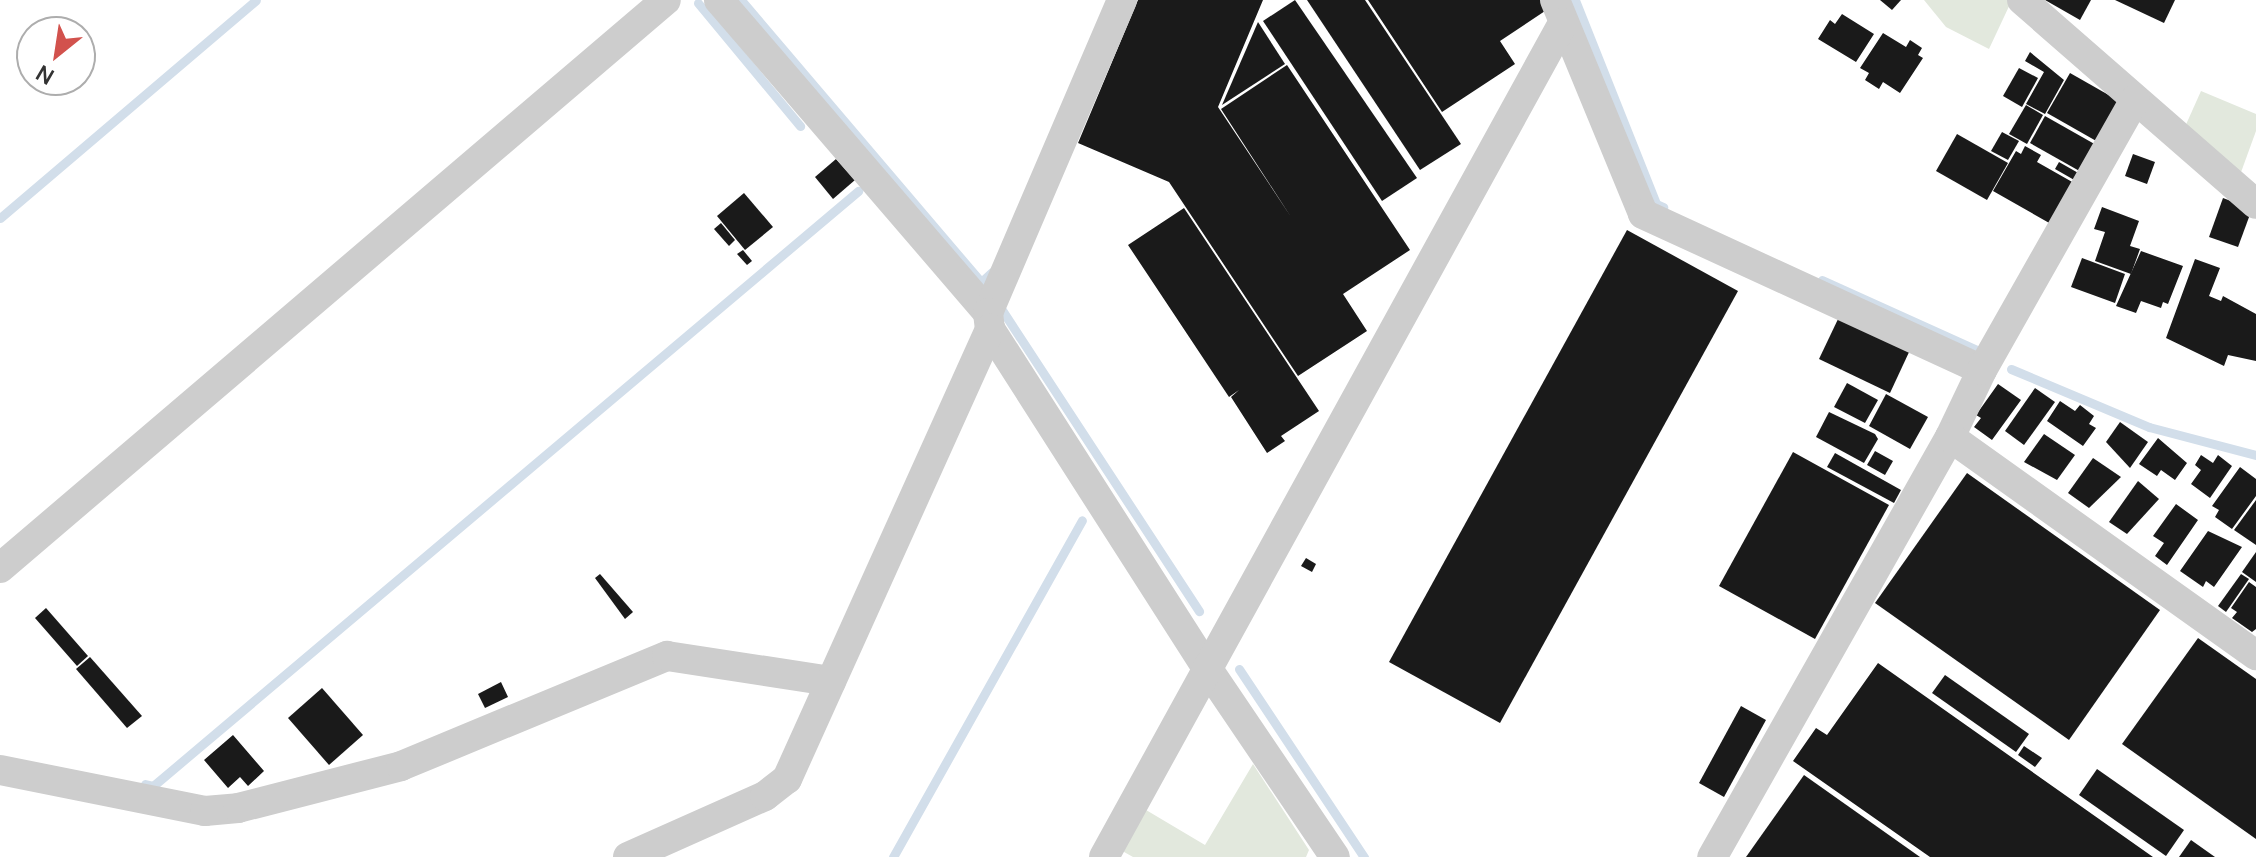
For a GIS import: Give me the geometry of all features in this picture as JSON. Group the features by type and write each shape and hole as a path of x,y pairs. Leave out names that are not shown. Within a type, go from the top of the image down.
{"street":[{"path":"0,568 666,0"},
{"path":"719,0 989,321 1207,668 1335,857"},
{"path":"628,857 765,796 787,779 989,321 1122,0"},
{"path":"2022,0 2256,204"},
{"path":"1559,12 1643,214 1982,370"},
{"path":"1104,857 1559,12"},
{"path":"1712,857 1950,437 1982,370 2135,100"},
{"path":"1950,437 2256,655"},
{"path":"0,770 205,811 238,808 401,766 667,656 831,681"}],"shaded area":[{"path":"1924,0 2011,2 1989,49 1946,27"},
{"path":"2201,91 2256,114 2256,131 2240,175 2184,129"},
{"path":"1253,764 1309,850 1306,857 1133,857 1117,848 1141,807 1205,845"}],"building":[{"path":"1138,0 1263,0 1218,107 1291,217 1221,109 1287,65 1410,250 1343,294 1367,331 1298,376 1169,182 1078,143"},
{"path":"1295,0 1417,178 1382,201 1263,21"},
{"path":"1307,0 1365,0 1461,144 1420,170"},
{"path":"1368,0 1542,0 1545,11 1500,41 1515,64 1442,112"},
{"path":"1880,0 1901,0 1892,10"},
{"path":"2045,0 2091,0 2080,20"},
{"path":"2115,0 2175,0 2164,23"},
{"path":"1842,14 1874,34 1856,62 1818,39 1830,20 1835,24"},
{"path":"1258,22 1285,64 1222,105"},
{"path":"1883,33 1906,47 1910,40 1922,48 1918,55 1923,58 1900,93 1883,82 1879,89 1865,80 1869,73 1860,68"},
{"path":"2030,52 2064,80 2045,114 2026,104 2044,72 2025,61"},
{"path":"2019,68 2038,78 2022,107 2003,96"},
{"path":"2070,73 2121,102 2098,142 2047,113"},
{"path":"2026,105 2043,115 2027,144 2009,134"},
{"path":"2045,116 2098,146 2083,173 2030,143"},
{"path":"2002,132 2019,141 2008,160 1991,151"},
{"path":"1957,134 2008,163 1987,200 1936,171"},
{"path":"2025,146 2041,155 2037,162 2074,183 2051,224 1993,191 2016,151 2021,154"},
{"path":"2133,154 2155,162 2147,184 2125,176"},
{"path":"836,159 855,180 833,199 815,177"},
{"path":"2059,162 2080,174 2076,181 2055,169"},
{"path":"744,193 773,227 745,250 717,216"},
{"path":"2223,198 2252,209 2238,247 2209,237"},
{"path":"2102,207 2139,221 2130,246 2140,249 2131,274 2095,261 2105,232 2094,229"},
{"path":"1184,208 1319,411 1281,436 1285,441 1267,453 1231,397 1239,390 1229,397 1128,245"},
{"path":"721,223 735,240 729,246 714,229"},
{"path":"1627,230 1738,291 1500,723 1389,662"},
{"path":"743,250 752,261 747,265 737,254"},
{"path":"2141,251 2183,266 2168,304 2163,302 2161,308 2141,301 2136,313 2116,306"},
{"path":"2082,258 2125,274 2115,303 2071,287"},
{"path":"2195,259 2220,268 2209,296 2221,301 2223,296 2256,314 2256,361 2228,355 2224,366 2166,338"},
{"path":"1839,317 1910,350 1890,393 1819,359"},
{"path":"1847,383 1878,400 1865,423 1834,407"},
{"path":"1998,384 2021,400 1992,440 1974,427 1981,418 1976,415"},
{"path":"2035,388 2055,402 2024,445 2005,431"},
{"path":"1886,394 1928,417 1910,449 1869,426"},
{"path":"2060,401 2075,411 2080,405 2094,416 2089,424 2096,428 2083,446 2047,421"},
{"path":"1829,412 1875,434 1878,439 1864,463 1816,437"},
{"path":"2120,422 2148,442 2130,468 2106,442"},
{"path":"2044,434 2075,455 2057,480 2024,462"},
{"path":"2158,438 2187,463 2175,480 2161,470 2157,476 2139,464"},
{"path":"1875,451 1893,461 1885,475 1867,465"},
{"path":"1793,452 1889,505 1815,639 1719,586"},
{"path":"1835,453 1901,490 1894,503 1827,467"},
{"path":"2201,455 2213,463 2218,455 2232,466 2210,498 2191,484 2201,470 2195,465"},
{"path":"2093,458 2121,477 2089,508 2068,493"},
{"path":"2240,467 2256,479 2256,496 2232,529 2215,517 2219,510 2212,506"},
{"path":"1967,473 2160,610 2069,740 1875,603"},
{"path":"2138,481 2159,499 2127,534 2109,522"},
{"path":"2256,500 2256,545 2234,530"},
{"path":"2176,504 2198,520 2167,565 2155,556 2164,543 2153,536"},
{"path":"2208,531 2242,547 2214,587 2206,581 2203,587 2180,571"},
{"path":"2256,552 2256,582 2242,572"},
{"path":"1306,558 1316,564 1312,572 1301,566"},
{"path":"600,574 633,612 625,619 595,578"},
{"path":"2241,574 2249,579 2226,612 2218,606"},
{"path":"2249,582 2256,587 2256,629 2252,632 2232,618 2237,612 2231,608"},
{"path":"46,608 88,656 77,666 35,618"},
{"path":"2198,638 2256,679 2256,839 2122,744"},
{"path":"90,657 142,716 127,728 76,669"},
{"path":"1878,663 2153,857 1930,857 1793,761 1816,728 1827,735"},
{"path":"1945,675 2029,734 2016,752 1932,693"},
{"path":"501,682 508,697 485,708 478,694"},
{"path":"322,688 363,735 329,765 288,718"},
{"path":"1741,706 1766,720 1724,797 1699,783"},
{"path":"233,735 264,771 248,786 240,777 228,788 204,760"},
{"path":"2024,746 2042,758 2035,767 2018,755"},
{"path":"2097,769 2184,830 2166,856 2079,795"},
{"path":"1804,775 1920,857 1746,857"},
{"path":"2191,840 2215,857 2179,857"}],"waterway":[{"path":"0,218 256,0"},
{"path":"741,0 981,282 992,272"},
{"path":"1575,0 1656,204 1663,207"},
{"path":"698,3 800,126"},
{"path":"145,784 153,786 858,191"},
{"path":"1822,280 1979,351"},
{"path":"1002,310 1199,611"},
{"path":"2011,369 2149,427 2256,455"},
{"path":"893,857 1082,520"},
{"path":"1239,669 1364,857"}]}
